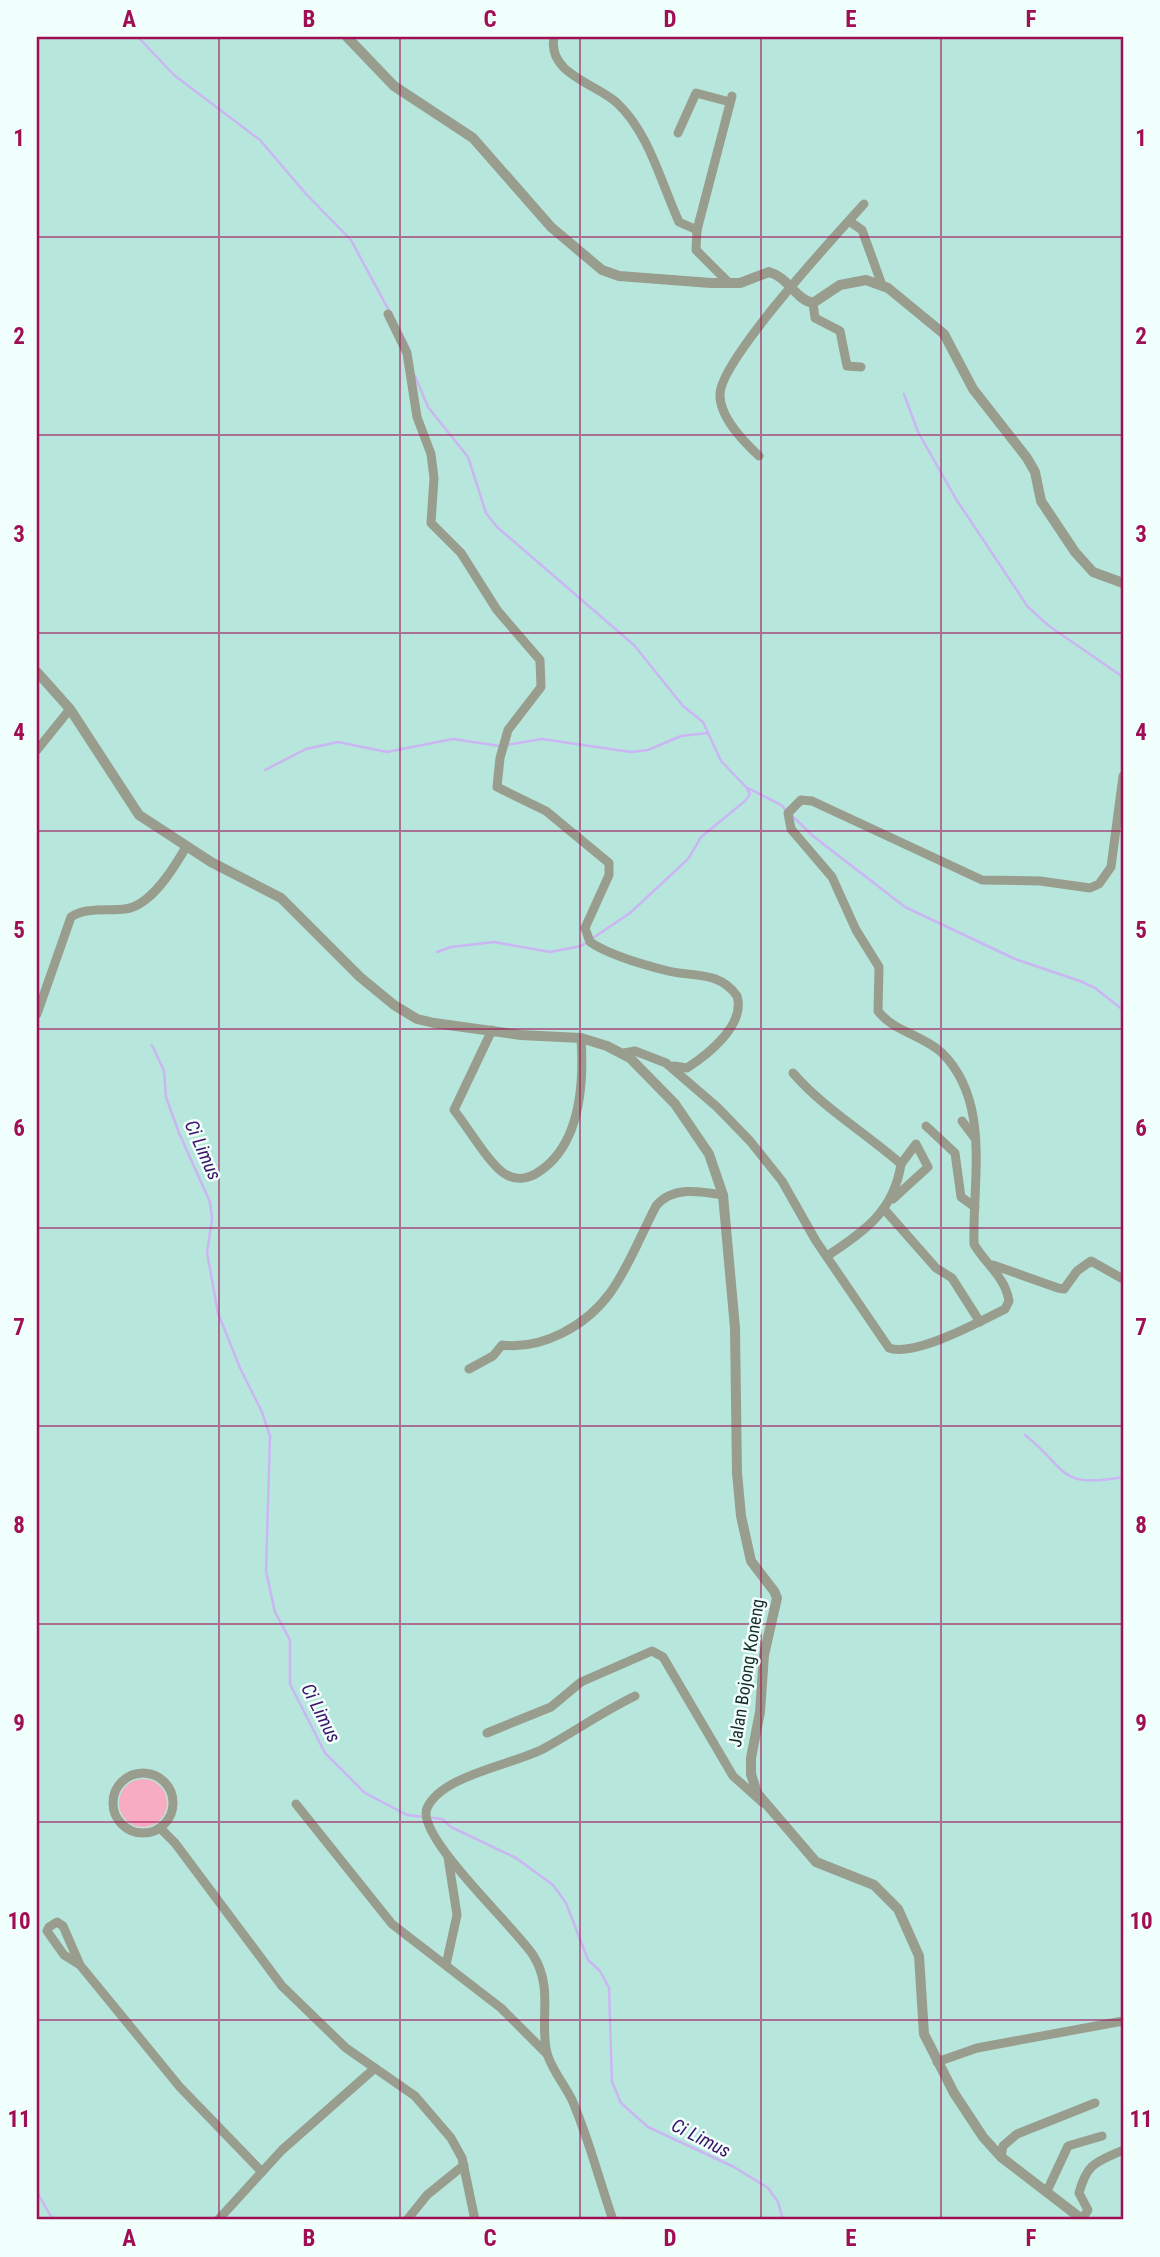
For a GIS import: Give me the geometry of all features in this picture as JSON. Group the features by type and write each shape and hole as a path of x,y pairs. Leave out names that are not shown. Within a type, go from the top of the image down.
{"street":[{"path":"347,37 394,86 467,133 551,228 593,264 619,276 729,283 769,272 802,298 813,303"},
{"path":"554,37 552,47 559,63 620,106 658,168 679,222 697,230"},
{"path":"678,134 696,93 731,99 697,230 696,250 729,283"},
{"path":"759,456 731,422 720,391 748,342 791,287 864,204"},
{"path":"849,221 862,230 882,285"},
{"path":"813,303 849,281 866,280 882,285 950,340 973,389 1031,465 1041,501 1075,552 1093,572 1123,583"},
{"path":"813,303 815,318 840,331 847,366 861,368"},
{"path":"388,314 407,352 417,417 431,454 434,478 431,523 461,553 497,610 540,660 541,687 508,730 500,758 497,787 546,811 609,863 609,876 585,928 590,942 667,970 705,975 725,983 737,996 739,1008 734,1022 708,1052 687,1068 635,1051 624,1054"},
{"path":"37,672 69,709 139,815 186,847 281,898 360,977 407,1014 434,1023 581,1038 582,1079 573,1123 547,1167 531,1177 515,1178 502,1173 454,1110 492,1030"},
{"path":"37,750 69,709"},
{"path":"666,1063 750,1141 782,1181 827,1256 889,1348 908,1349 980,1322 1005,1308 1009,1301 993,1265 974,1244 977,1141 971,1108 961,1082 948,1061 922,1038 889,1022 878,1011 879,967 856,930 832,877 791,829 789,810 799,801 812,801 982,880 1024,880 1090,887 1099,884 1111,867 1123,776"},
{"path":"37,1014 71,917 85,911 136,906 169,873 186,847"},
{"name":"Jalan Bojong Koneng","path":"581,1038 624,1054 651,1078 696,1133 709,1154 723,1195 736,1328 740,1506 751,1561 774,1591 776,1598 764,1655 760,1712 751,1758 752,1784 767,1806 816,1863 874,1885 898,1909 919,1956 922,2022 937,2062 978,2129 1001,2157 1082,2220"},
{"path":"793,1073 810,1092 862,1130 901,1164"},
{"path":"962,1121 977,1141"},
{"path":"926,1126 955,1153 961,1197 975,1207"},
{"path":"827,1256 871,1224 892,1200 928,1167 916,1144 901,1164 892,1200"},
{"path":"469,1369 493,1356 502,1345 538,1345 595,1309 610,1294 661,1199 674,1193 723,1195"},
{"path":"884,1209 936,1268 952,1278 980,1322"},
{"path":"993,1265 1064,1289 1077,1271 1091,1261 1123,1279"},
{"path":"487,1733 551,1707 581,1682 652,1651 663,1657 733,1776 767,1806"},
{"path":"547,2054 546,1998 542,1976 533,1955 448,1857 431,1835 425,1816 429,1805 448,1786 542,1749 635,1696"},
{"path":"139,1772 154,1774 170,1788 173,1810 160,1828 139,1833 126,1828 116,1817 114,1796 126,1778 139,1772"},
{"path":"296,1804 392,1924 502,2008 547,2054 582,2126 613,2220"},
{"path":"160,1828 175,1843 282,1986 346,2049 415,2096 451,2138 464,2165 475,2220"},
{"path":"446,1965 457,1914 448,1857"},
{"path":"80,1965 64,1955 47,1931 49,1927 57,1923 63,1926 80,1965 179,2086 262,2172"},
{"path":"937,2062 977,2048 1123,2021"},
{"path":"218,2220 282,2150 375,2068"},
{"path":"1001,2157 1003,2146 1017,2134 1095,2103"},
{"path":"1047,2191 1068,2146 1102,2136"},
{"path":"1082,2220 1088,2210 1079,2193 1085,2174 1094,2163 1123,2150"},
{"path":"407,2220 427,2195 464,2165"}],"shaded area":[{"path":"143,1779 160,1786 167,1803 160,1820 143,1827 126,1820 119,1803 126,1786"}],"waterway":[{"path":"138,37 174,75 260,140 306,194 351,240 408,346"},
{"path":"415,376 428,407 468,457 486,513 497,527 634,645 683,706 703,722 721,761 746,787 781,805 813,836 905,907 1015,959 1095,988 1123,1010"},
{"path":"904,394 918,432 956,499 1028,607 1049,626 1123,677"},
{"path":"506,745 542,739 631,752 648,750 681,736 708,733"},
{"path":"265,770 306,749 338,742 387,752 453,739 500,746"},
{"path":"437,952 451,947 494,942 550,952 581,946 630,913 688,859 701,837 745,801 750,794 747,789"},
{"name":"Ci Limus","path":"152,1045 164,1071 166,1097 179,1133 210,1202 212,1219 207,1253 218,1313 270,1436 266,1571 275,1612 290,1640 290,1684 325,1753 365,1793 407,1815 442,1819 451,1827 516,1858 553,1885 566,1903 588,1960 600,1971 609,1988 612,2082 621,2103 648,2127 734,2167 768,2188 778,2202 783,2220"},
{"path":"1025,1435 1065,1473 1074,1478 1102,1480 1123,1477"},
{"path":"37,2141 37,2150"},
{"path":"37,2192 53,2220"}]}
